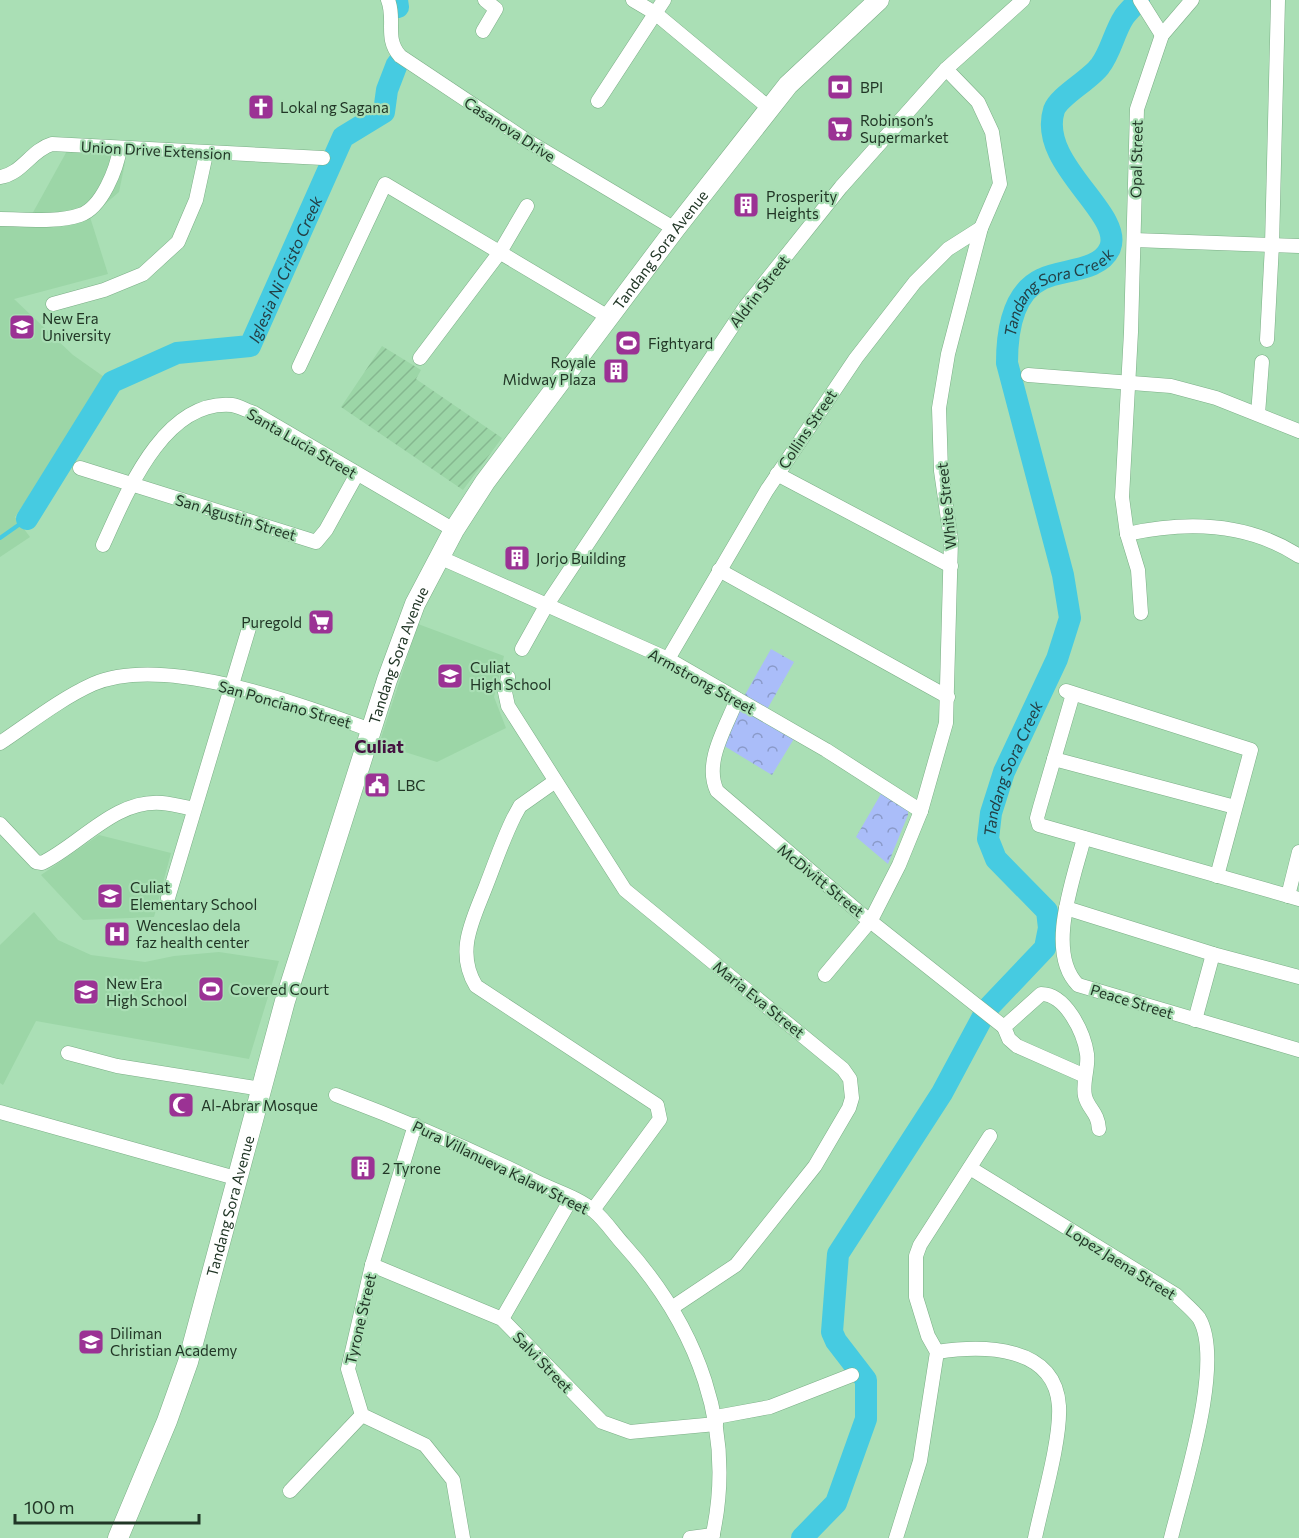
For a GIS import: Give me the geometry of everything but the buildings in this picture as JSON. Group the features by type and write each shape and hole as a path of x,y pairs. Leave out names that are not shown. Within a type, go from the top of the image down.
{"main road":[{"name":"Tandang Sora Avenue","path":"118,1538 178,1393 239,1179 285,1000 408,620 439,557 485,482 768,107 819,53 879,0"}],"street":[{"name":"Casanova Drive","path":"388,0 392,10 389,36 400,56 526,140 675,229"},
{"path":"483,31 496,9 485,0"},
{"path":"633,0 655,13 768,107"},
{"path":"598,101 664,0"},
{"name":"Aldrin Street","path":"522,649 546,606 746,306 841,187 946,69 1023,0"},
{"name":"Opal Street","path":"1141,614 1138,570 1127,534 1122,497 1131,332 1137,109 1162,35 1192,0"},
{"path":"1267,340 1272,245 1278,0"},
{"path":"1142,4 1162,35"},
{"name":"White Street","path":"825,975 871,920 899,865 921,811 946,723 951,540 941,471 939,408 948,354 981,228 1000,184 992,132 978,102 946,69"},
{"name":"Union Drive Extension","path":"0,177 17,171 32,154 52,144 206,154 323,158"},
{"path":"0,219 66,217 88,211 110,181 120,148"},
{"path":"53,304 104,290 143,274 178,242 196,200 206,154"},
{"path":"299,367 385,184 610,318"},
{"path":"420,358 500,252 527,206"},
{"name":"Collins Street","path":"668,659 777,474 856,358 915,282 948,249 981,228"},
{"path":"1134,240 1299,246"},
{"path":"1258,414 1262,362"},
{"path":"1028,375 1170,386 1216,398 1299,431"},
{"name":"Santa Lucia Street","path":"103,545 131,484 161,440 191,413 233,405 254,413 454,530"},
{"name":"San Agustin Street","path":"80,468 316,542 326,530 357,474"},
{"path":"777,474 951,566"},
{"path":"1127,534 1160,527 1194,525 1228,528 1261,537 1299,556"},
{"name":"Armstrong Street","path":"439,557 668,659 876,780 921,811"},
{"path":"720,570 948,697"},
{"path":"168,898 249,628"},
{"name":"San Ponciano Street","path":"0,743 64,700 93,684 134,674 162,675 231,686 371,730"},
{"name":"Maria Eva Street","path":"508,677 505,692 508,706 554,782 625,890 790,1023 843,1069 850,1079 852,1098 849,1108 815,1166 731,1271 674,1307"},
{"path":"1217,876 1251,750 1069,692 1054,759 1037,818 1041,826 1217,876 1294,897 1299,852"},
{"name":"McDivitt Street","path":"737,699 714,759 713,783 717,791 982,1012 1004,1027 1009,1039 1017,1046 1085,1076"},
{"path":"1054,759 1234,807"},
{"path":"554,782 520,806 514,817 468,928 466,959 468,974 476,986 657,1106 660,1119 593,1210"},
{"path":"0,824 36,862 42,863 118,813 134,806 162,803 194,810"},
{"name":"Peace Street","path":"1084,838 1066,908 1062,950 1067,966 1078,985 1299,1050"},
{"path":"1066,908 1213,954 1299,977"},
{"path":"1195,1020 1213,954"},
{"path":"1004,1027 1038,996 1050,996 1069,1011 1076,1023 1087,1054 1085,1096 1098,1117 1099,1129"},
{"path":"68,1053 117,1066 261,1089"},
{"name":"Pura Villanueva Kalaw Street","path":"336,1095 415,1125 488,1157 593,1210 652,1276 674,1307 708,1386 716,1421 718,1500 713,1536"},
{"path":"0,1112 239,1179"},
{"name":"Tyrone Street","path":"362,1415 348,1369 372,1264 415,1125"},
{"path":"896,1538 920,1461 937,1352 928,1336 916,1297 916,1256 920,1245 990,1137"},
{"name":"Lopez Jaena Street","path":"970,1168 1176,1295 1199,1318 1209,1350 1207,1383 1171,1538"},
{"path":"502,1319 571,1199"},
{"name":"Salvi Street","path":"372,1264 502,1319 602,1422 630,1432 716,1421 770,1407 852,1375"},
{"path":"937,1352 969,1347 1000,1348 1035,1361 1053,1381 1059,1406 1054,1448 1035,1538"},
{"path":"290,1491 362,1415 425,1445 453,1480 463,1538"},
{"path":"690,1538 713,1536"}],"shaded area":[{"name":"New Era University","path":"73,140 116,143 125,163 119,192 90,217 108,274 14,299 73,355 107,379 15,517 30,537 0,557 0,215 31,216"},
{"path":"382,346 421,370 416,379 502,438 463,490 341,407"},
{"name":"Culiat High School","path":"418,624 504,656 494,697 506,728 437,762 379,744"},
{"name":"Culiat Elementary School","path":"99,835 171,853 154,917 83,920 41,875"},
{"name":"New Era High School","path":"34,912 58,940 91,955 145,962 174,956 219,952 279,961 249,1059 36,1021 3,1085 0,1083 0,945"}],"green space":[{"path":"771,649 794,662 765,713 742,700"},
{"path":"738,703 795,737 772,775 721,744"},
{"path":"882,792 908,811 888,864 856,837"}],"waterway":[{"name":"Iglesia Ni Cristo Creek","path":"397,0 398,7"},
{"name":"Tandang Sora Creek","path":"802,1538 836,1503 866,1419 866,1380 836,1341 832,1332 838,1254 942,1093 987,1009 1045,948 1049,928 1047,911 996,859 988,839 991,813 1004,772 1057,659 1070,618 1063,575 1007,363 1008,340 1013,315 1024,294 1032,285 1050,276 1098,262 1110,248 1111,234 1105,219 1068,168 1058,149 1052,130 1054,110 1062,99 1100,66 1121,23 1139,0"},
{"name":"Iglesia Ni Cristo Creek","path":"27,519 112,382 177,353 250,346 343,137 384,112 387,90 397,64"},
{"name":"Iglesia Ni Cristo Creek","path":"0,538 27,519"}],"place":[{"name":"BPI","path":"840,87"},
{"name":"Lokal ng Sagana","path":"261,107"},
{"name":"Robinson’s Supermarket","path":"840,129"},
{"name":"Prosperity Heights","path":"746,205"},
{"name":"New Era University","path":"22,327"},
{"name":"Fightyard","path":"628,343"},
{"name":"Royale Midway Plaza","path":"616,371"},
{"name":"Jorjo Building","path":"517,558"},
{"name":"Puregold","path":"321,622"},
{"name":"Culiat High School","path":"450,676"},
{"name":"LBC","path":"377,785"},
{"name":"Culiat Elementary School","path":"110,896"},
{"name":"Wenceslao dela faz health center","path":"117,934"},
{"name":"Covered Court","path":"211,989"},
{"name":"New Era High School","path":"86,992"},
{"name":"Al-Abrar Mosque","path":"181,1105"},
{"name":"2 Tyrone","path":"363,1168"},
{"name":"Diliman Christian Academy","path":"91,1342"}],"district":[{"name":"Culiat","path":"379,746"}]}
